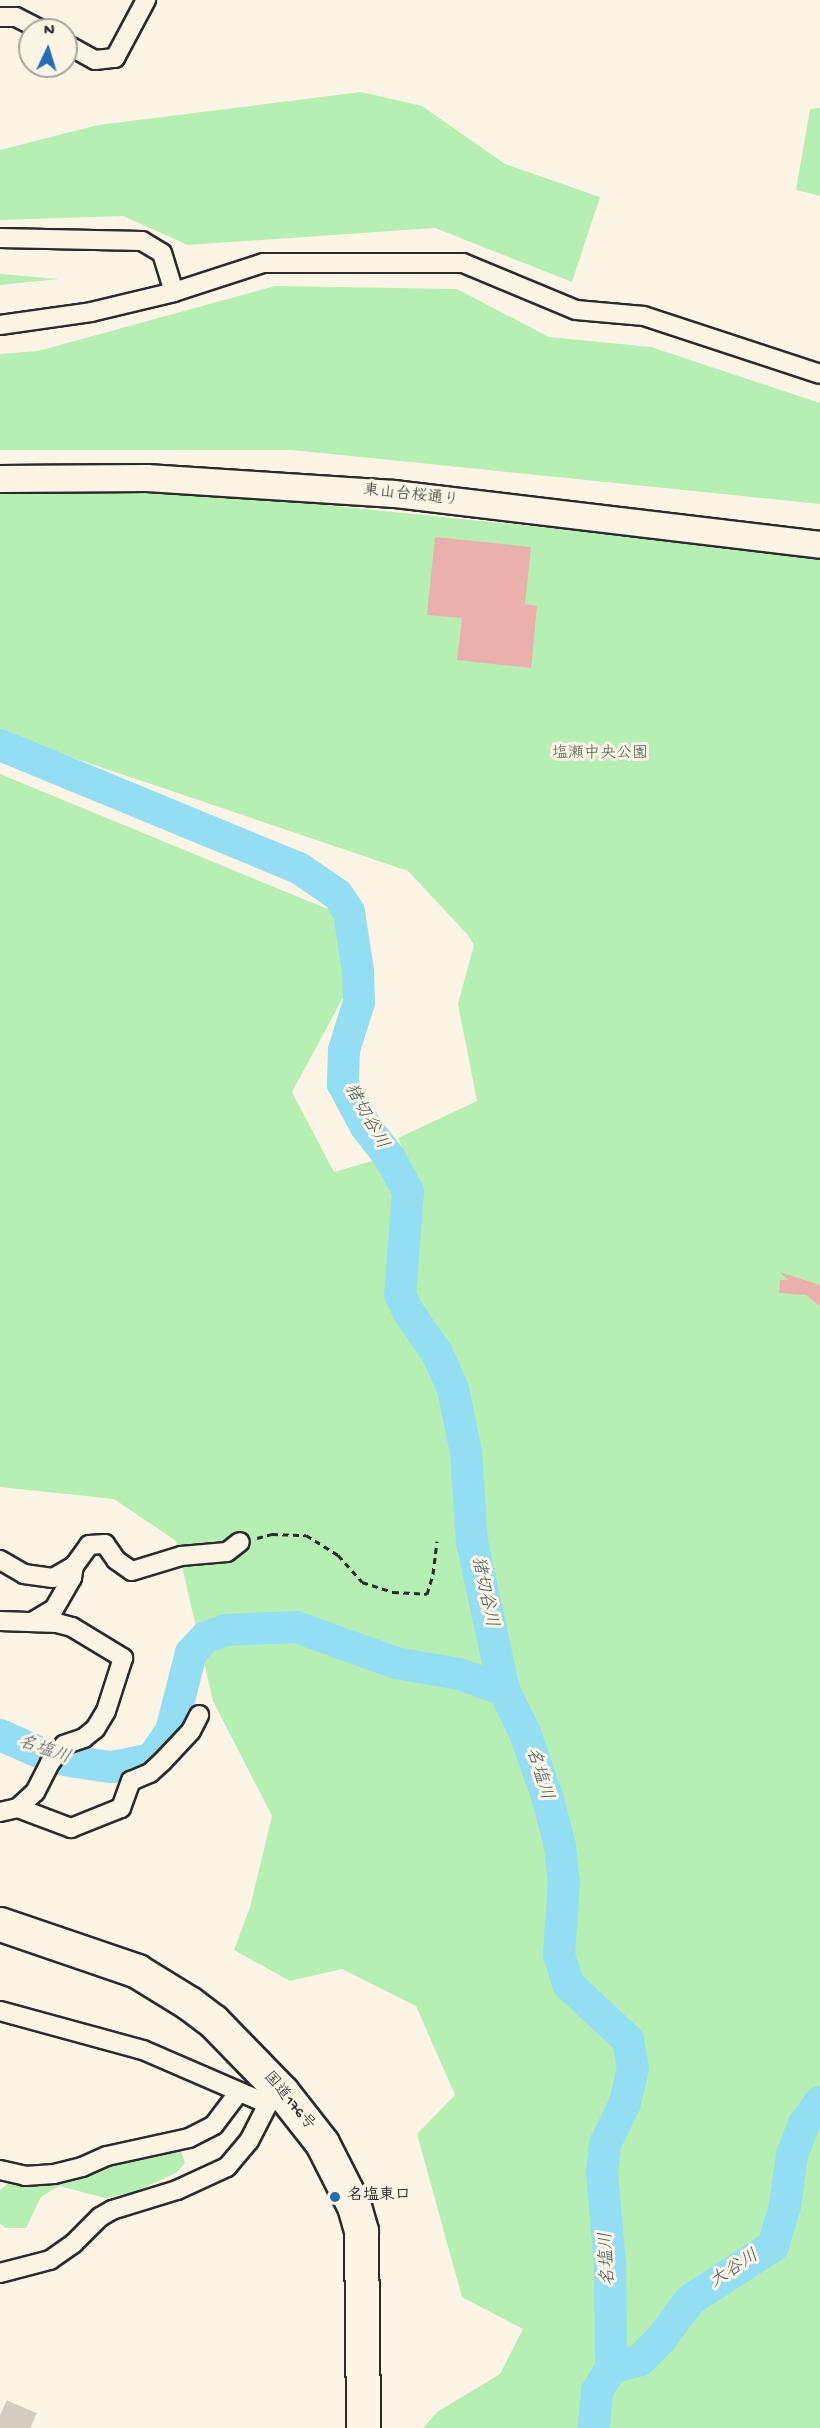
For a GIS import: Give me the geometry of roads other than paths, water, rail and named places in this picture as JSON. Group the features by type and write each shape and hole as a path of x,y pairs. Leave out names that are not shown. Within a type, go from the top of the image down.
{"highway":[{"name":"国道176号","path":"0,1923 137,1971 165,1987 213,2021 275,2098 322,2143 338,2170 354,2206 361,2231 363,2428"}],"street":[{"path":"78,51 95,60 114,58 146,0"},
{"path":"0,17 18,18"},
{"path":"0,238 142,241 162,254 174,292"},
{"path":"0,325 91,312 174,292 264,263 463,263 576,310 644,316 820,374"},
{"name":"東山台桜通り","path":"0,479 147,478 394,494 820,544"},
{"path":"0,1560 24,1574 53,1578 74,1566 89,1545 105,1544 116,1560 132,1570 181,1556 226,1552 240,1542"},
{"path":"31,1623 54,1609 72,1578 74,1566"},
{"path":"0,1621 57,1623 72,1627 123,1658 106,1712 95,1729 84,1738 64,1745 50,1763 35,1792 9,1810"},
{"path":"9,1810 71,1828 121,1808 131,1781 150,1773 162,1762 191,1731 199,1714"},
{"path":"0,2011 143,2050 239,2092 275,2098 249,2141 228,2167 177,2190 112,2210 100,2217 74,2243 50,2260 0,2273"},
{"path":"0,2170 25,2176 54,2174 82,2167 107,2156 189,2138 214,2125 239,2092"}],"waterway":[{"name":"猪切谷川","path":"0,745 299,868 338,895 349,912 358,971 359,1002 344,1050 343,1084 366,1127 390,1158 408,1192 400,1295 409,1313 437,1353 453,1389 466,1452 472,1542 504,1690 525,1733 547,1796 560,1846 564,1882 559,1955 569,1985 628,2040 633,2068 625,2103 605,2144 602,2173 610,2264 611,2368 597,2391 594,2428"},
{"name":"名塩川","path":"0,1735 50,1757 75,1762 112,1767 152,1759 171,1731 191,1653 206,1637 226,1630 296,1627 396,1663 459,1674 504,1690"},
{"name":"大谷川","path":"611,2368 640,2360 661,2339 690,2300 773,2246 785,2206 792,2155 804,2124 820,2102"}],"tunnel":[{"path":"0,2415 30,2428"}],"place":[{"name":"名塩東口","path":"335,2197"}],"park label":[{"name":"塩瀬中央公園","path":"600,755"}]}
